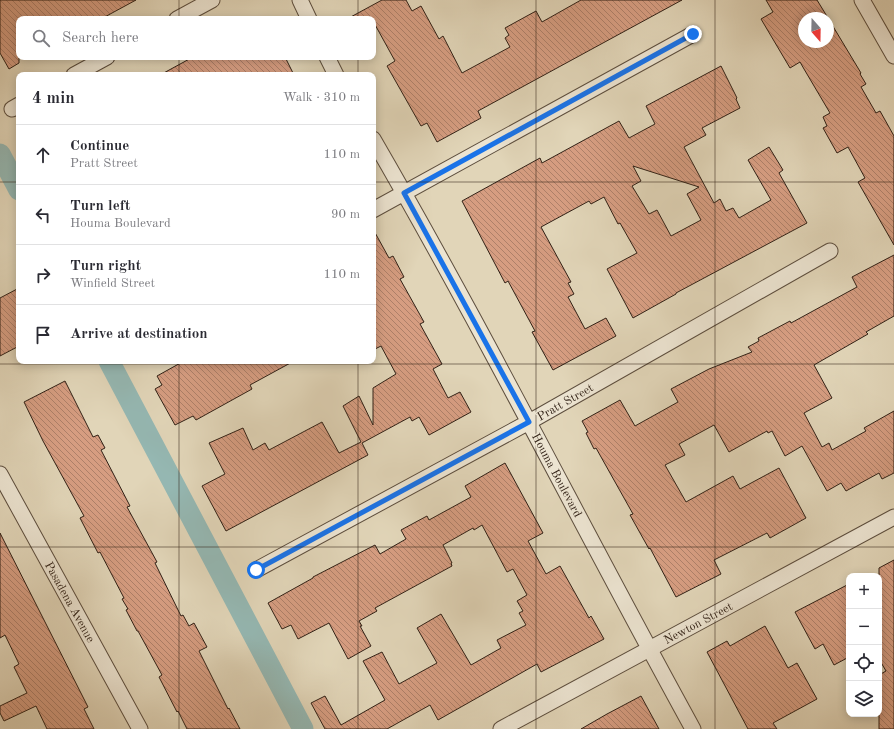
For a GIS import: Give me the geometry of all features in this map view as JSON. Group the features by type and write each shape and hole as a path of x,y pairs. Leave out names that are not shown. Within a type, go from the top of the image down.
{"street":[{"path":"183,16 212,0"},
{"path":"300,0 308,16"},
{"path":"862,0 894,56"},
{"path":"376,208 693,34"},
{"path":"80,72 102,60"},
{"path":"328,60 334,72"},
{"name":"Houma Boulevard","path":"376,144 529,422 692,729"},
{"name":"Pratt Street","path":"256,570 529,422 830,251"},
{"name":"Pasadena Avenue","path":"0,474 140,729"},
{"name":"Newton Street","path":"501,729 894,517"}],"building":[{"path":"0,0 136,0 107,16 16,16 16,60 19,60 19,63 9,69 0,53"},
{"path":"382,0 406,0 412,11 421,6 439,39 443,36 462,73 510,47 505,38 509,35 505,28 536,11 542,22 581,0 682,0 478,111 481,118 437,142 427,123 421,126 387,66 395,61 376,26 376,16 353,16"},
{"path":"766,0 817,0 824,12 798,12 798,48 834,48 834,28 861,73 860,74 866,84 861,87 876,113 880,111 894,136 894,245 858,182 865,178 848,147 837,153 823,128 827,126 823,117 830,113 800,62 790,68 761,19 773,12"},
{"path":"188,60 286,60 292,72 166,72"},
{"path":"721,66 737,98 736,99 740,108 702,128 706,135 684,147 714,203 720,199 726,211 733,208 739,218 771,200 748,160 769,147 783,170 779,173 807,223 676,293 633,318 607,269 637,253 620,223 618,224 604,197 591,204 589,201 541,227 571,282 568,283 574,294 568,297 585,329 606,318 616,336 553,370 532,332 535,331 508,281 505,283 462,201 540,158 542,163 619,121 629,138 655,124 646,106","holes":["633,166 699,187 687,194 701,220 671,236 657,210 649,214 632,186 641,181"]},
{"path":"376,234 389,258 393,256 404,277 400,279 424,322 420,324 442,364 433,369 448,398 460,392 471,412 429,435 419,417 412,421 410,417 362,443 368,455 226,531 202,486 225,474 209,443 243,428 253,450 265,443 269,450 322,422 339,453 361,442 343,406 359,396 373,425 373,388 396,374 381,346 376,348"},
{"path":"894,255 894,316 866,332 868,334 814,365 832,398 804,413 822,447 829,443 832,450 866,431 864,428 894,411 894,473 882,479 879,473 846,491 841,483 827,491 802,446 785,456 772,431 768,433 767,431 729,452 714,425 679,444 685,455 665,465 686,502 733,476 740,489 779,468 806,518 770,538 767,533 714,560 721,574 676,597 650,548 649,549 630,515 633,514 596,448 594,449 582,421 620,400 635,426 678,402 671,389 709,369 752,352 748,347 759,341 758,338 790,321 791,323 857,287 852,277"},
{"path":"16,290 16,348 0,356 0,298"},
{"path":"179,364 288,364 250,385 252,389 196,420 193,416 175,425 155,389 162,385 157,376"},
{"path":"65,381 93,437 98,435 105,448 101,450 130,506 127,507 157,562 155,563 181,616 183,615 189,626 194,623 207,647 199,651 228,709 229,708 240,729 187,729 159,677 162,675 126,610 128,609 122,599 124,598 80,518 84,516 43,441 24,402"},
{"path":"505,463 543,533 528,541 546,574 560,566 589,618 591,616 604,639 541,672 537,664 438,720 430,705 387,729 325,729 311,703 325,696 341,725 385,700 363,661 382,652 399,684 437,663 417,628 441,614 471,665 501,648 497,640 526,625 519,613 523,611 517,601 527,595 513,569 507,572 482,525 474,530 473,528 443,545 452,566 375,608 377,611 359,621 362,626 360,626 371,646 348,659 329,623 298,639 291,625 282,629 268,603 313,577 375,545 380,554 406,539 401,530 427,516 429,520 471,497 465,486"},
{"path":"0,533 88,707 84,709 94,729 47,729 36,706 4,721 0,713 0,706 27,693 14,667 19,664 5,635 0,638"},
{"path":"894,560 894,729 879,729 879,717 882,717 882,673 886,671 882,664 882,573 879,573 879,568"},
{"path":"846,586 846,659 834,665 823,644 815,649 795,612"},
{"path":"765,626 788,668 797,663 817,699 773,723 777,729 748,729 707,652 727,641 730,646"},
{"path":"641,696 659,729 581,729 607,714"}],"waterway":[{"path":"0,154 16,184"},
{"path":"111,364 303,729"}],"route":[{"path":"256,570 529,422 404,193 693,34"}]}
